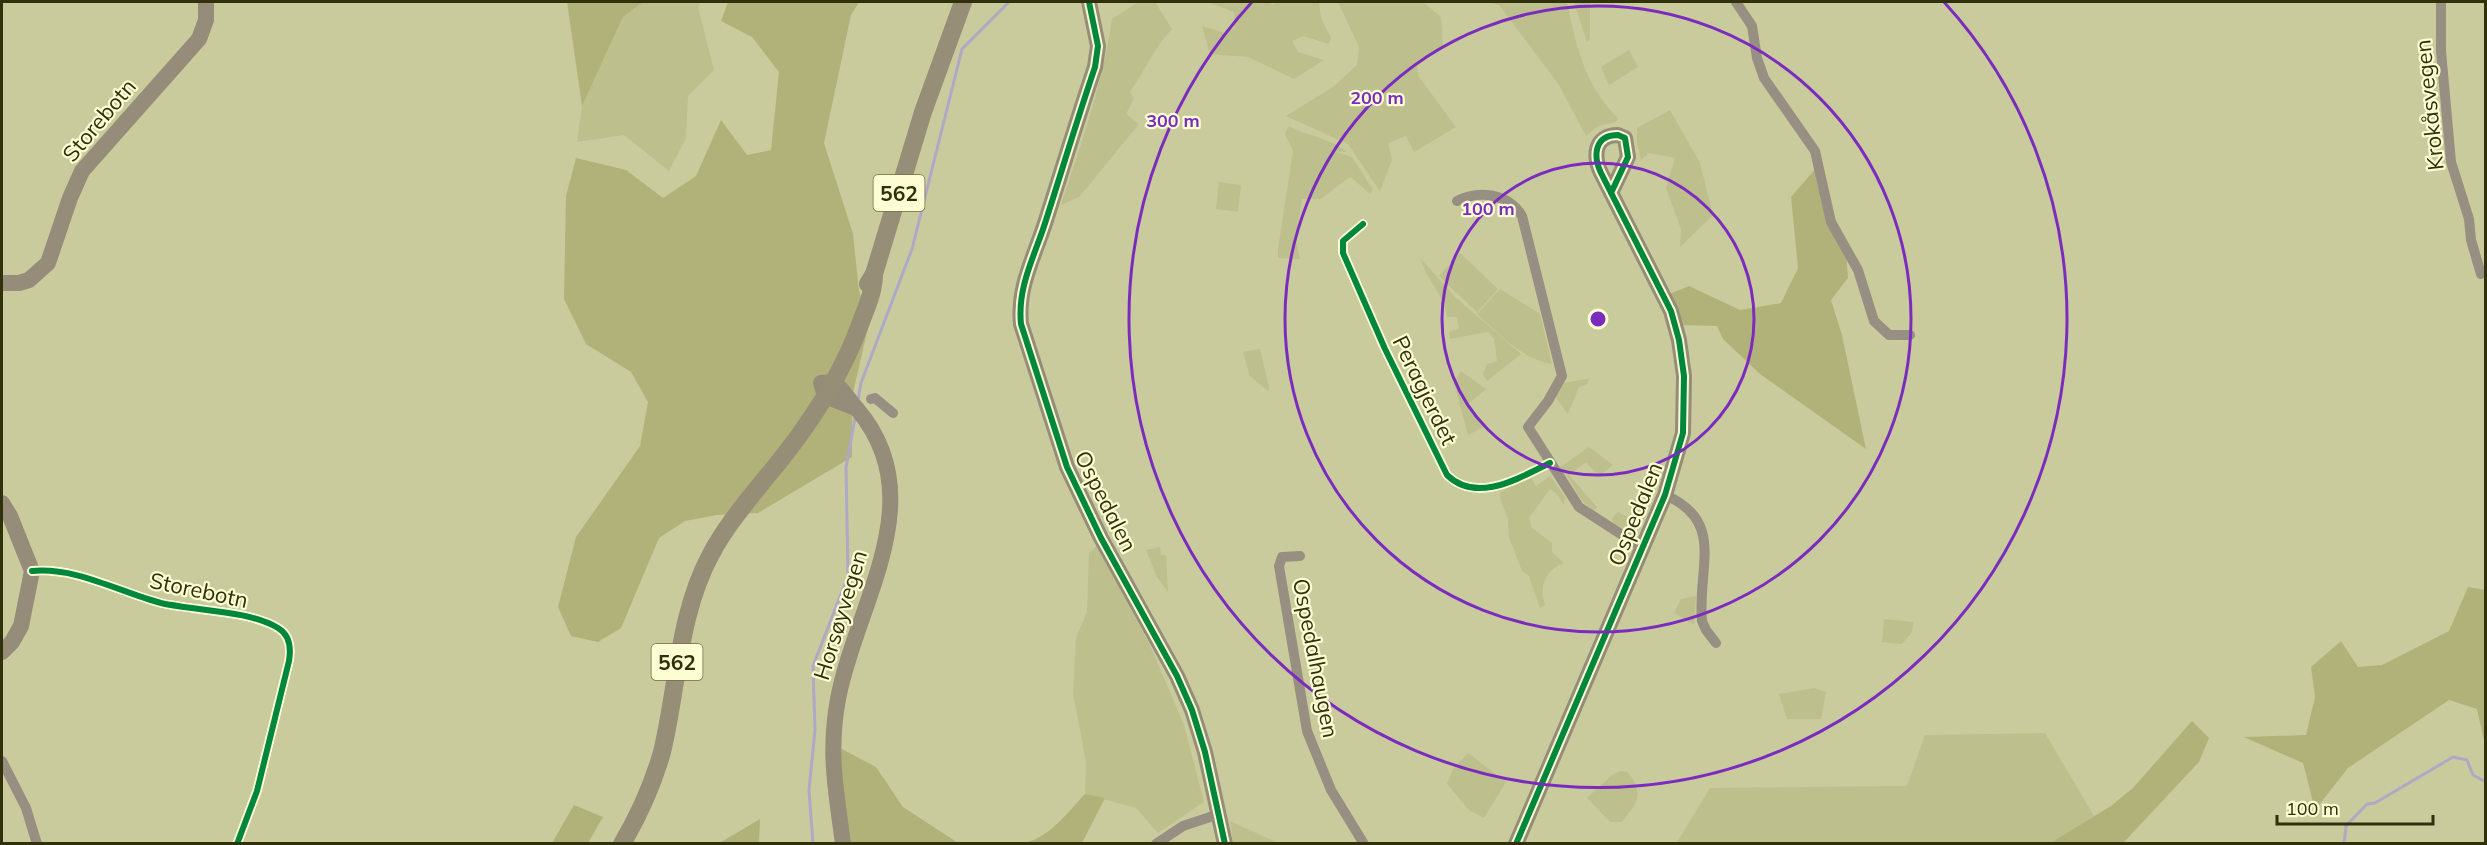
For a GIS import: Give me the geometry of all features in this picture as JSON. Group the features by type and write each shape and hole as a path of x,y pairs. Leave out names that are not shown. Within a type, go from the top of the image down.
{"main road":[{"name":"562","path":"923,112 926,91 953,2"},
{"name":"562","path":"622,843 648,794 657,766 682,639 694,592 719,540 827,387 874,274 923,112 963,2"}],"street":[{"name":"Storebotn","path":"2,283 19,283 29,280 48,263 70,198 82,171 200,39 206,20 206,2"},
{"name":"Ospedalen","path":"1089,2 1098,46 1095,67 1061,167 1047,219 1024,278 1020,300 1021,324 1067,467 1101,538 1177,676 1192,710 1203,743 1225,843"},
{"path":"1736,2 1752,26 1757,58 1764,78 1815,151 1831,222 1858,270 1874,321 1889,335 1910,335"},
{"name":"Krokåsvegen","path":"2441,2 2440,51 2451,162 2469,219 2471,240 2481,274"},
{"name":"Ospedalen","path":"1516,843 1665,495 1680,448 1685,420 1679,340 1663,292 1611,193"},
{"path":"1457,201 1468,195 1488,194 1513,205 1524,222 1562,375 1548,401 1528,427 1579,507 1641,548"},
{"name":"Peragjerdet","path":"1363,224 1343,241 1343,253 1385,349 1447,475 1458,483 1487,489 1522,477 1550,463"},
{"name":"Horsøyvegen","path":"827,387 856,408 872,425 882,451 890,486 890,513 883,555 850,653 835,714 831,759 843,843"},
{"path":"871,399 875,398 893,413"},
{"path":"1665,495 1691,510 1701,525 1704,549 1702,621 1716,643"},
{"path":"2,503 10,516 32,571 21,626 12,642 2,652"},
{"name":"Ospedalhaugen","path":"1300,556 1282,557 1280,566 1307,731 1331,790 1364,843"},
{"name":"Storebotn","path":"32,571 63,573 162,603 205,608 276,627 285,634 290,646 289,661 257,791 237,843"},
{"path":"2,761 26,808 37,843"},
{"path":"1156,843 1183,826 1219,814"}],"green space":[{"path":"567,2 643,2 623,17 582,106"},
{"path":"643,2 700,2 698,7 714,70 688,96 686,138 669,171 624,135 577,142 582,106 623,17"},
{"path":"728,2 859,2 851,15 824,143 853,234 859,291 870,319 852,397 852,457 758,513 717,515 685,521 659,538 621,628 598,642 571,636 558,607 576,537 640,446 648,402 631,372 586,344 564,299 566,196 576,158 626,170 663,198 696,176 721,120 747,155 771,150 779,72 752,37 721,21"},
{"path":"1138,2 1155,2 1172,29 1155,51 1130,92 1134,98 1126,114 1139,124 1079,197 1061,205 1097,90 1112,19"},
{"path":"1270,2 1272,5 1278,2 1319,2 1321,18 1331,38 1329,44 1303,36 1292,41 1298,52 1324,60 1294,79 1248,57 1210,54 1202,26 1225,33 1235,28 1234,12 1210,3"},
{"path":"1338,2 1423,2 1441,17 1443,49 1416,63 1419,77 1456,127 1414,152 1406,136 1388,143 1392,160 1380,191 1348,144 1286,116 1333,87 1357,65 1359,47"},
{"path":"1485,2 1567,2 1578,50 1597,93 1618,118 1616,122 1598,126 1586,136 1559,85 1499,5"},
{"path":"1574,2 1590,2 1590,39 1587,42"},
{"path":"1629,50 1638,67 1609,85 1601,67"},
{"path":"1670,110 1700,163 1713,215 1680,247 1681,229 1666,188 1675,158 1649,153 1641,160 1637,143 1637,128"},
{"path":"1289,126 1334,144 1347,152 1333,151 1352,157 1373,190 1370,194 1352,178 1348,178 1321,199 1302,199 1296,241 1300,259 1278,258 1293,151 1285,134"},
{"path":"1817,167 1846,250 1848,278 1831,300 1842,335 1866,449 1760,374 1723,339 1717,326 1682,325 1669,294 1689,286 1740,310 1781,303 1798,268 1791,197"},
{"path":"1219,182 1241,185 1238,212 1216,209"},
{"path":"1460,253 1498,289 1477,312 1439,276"},
{"path":"1421,259 1455,297 1521,354 1487,381 1483,374 1487,364 1497,361 1494,339 1488,332 1450,339 1449,332 1459,328 1457,317 1447,317 1442,301"},
{"path":"1500,289 1540,314 1552,364 1521,351 1477,314"},
{"path":"1260,349 1268,391 1250,376 1243,352"},
{"path":"1461,371 1486,389 1468,404 1484,427 1468,435 1454,383"},
{"path":"1590,378 1586,385 1579,387 1568,414 1556,398 1564,383"},
{"path":"1589,447 1613,465 1599,476 1586,462 1569,475 1597,507 1594,511 1581,500 1566,474 1564,475 1559,468"},
{"path":"1550,476 1565,497 1564,505 1557,494 1550,489 1529,518 1532,528 1552,543 1552,552 1564,563 1552,570 1545,579 1543,597 1545,605 1540,608 1529,576 1522,571 1509,537 1508,519 1500,499 1500,492 1531,477 1536,486"},
{"path":"1618,512 1642,525 1634,535 1613,523 1612,518"},
{"path":"1097,546 1149,643 1184,725 1204,802 1158,833 1136,808 1085,794 1086,762 1073,693 1076,637 1087,612 1089,553"},
{"path":"1160,547 1161,555 1166,555 1168,592 1157,577 1146,550"},
{"path":"2468,587 2485,590 2485,745 2477,709 2449,700 2348,768 2315,810 2303,763 2244,737 2306,735 2315,697 2311,667 2341,641 2358,667 2382,665 2449,631"},
{"path":"1696,596 1694,625 1674,613 1681,599"},
{"path":"1884,619 1914,622 1912,632 1902,644 1882,642"},
{"path":"1814,688 1826,692 1821,719 1787,719 1779,694"},
{"path":"2192,721 2209,738 2199,762 2123,843 2050,843 2111,806 2133,788"},
{"path":"2045,733 2094,816 2050,843 1676,844 1710,788 1907,786 1925,735"},
{"path":"836,746 876,767 903,807 958,843 849,843"},
{"path":"1468,753 1506,782 1484,818 1469,810 1447,784 1453,769"},
{"path":"1621,771 1628,772 1633,780 1638,793 1637,798 1622,822 1610,822 1587,798 1612,775"},
{"path":"1085,794 1105,798 1082,843 1025,843 1051,829"},
{"path":"574,805 603,817 588,843 552,843"},
{"path":"760,819 759,843 717,843 723,841"},
{"path":"1230,821 1278,843 1233,843"}],"waterway":[{"path":"858,400 861,383 912,249 962,49 1009,2"},
{"path":"813,844 809,790 815,730 813,666 848,576 846,467 855,418"},
{"path":"2344,844 2346,826 2367,804 2375,803 2453,757 2467,760 2473,775 2486,782"}],"cycle path":[{"path":"1089,2 1098,46 1095,67 1043,231 1028,270 1022,296 1021,324 1067,467 1101,538 1177,676 1192,710 1205,752 1225,844"},
{"path":"1516,844 1665,495 1683,433 1684,376 1679,340 1671,311 1601,173 1598,166 1597,154 1600,143 1610,136 1618,135 1625,138 1628,157 1611,193"},
{"path":"1363,224 1343,241 1343,253 1385,349 1447,475 1459,483 1485,488 1512,481 1550,463"},
{"path":"32,571 82,576 161,603 237,614 266,622 285,634 290,647 289,661 257,791 237,844"}]}
